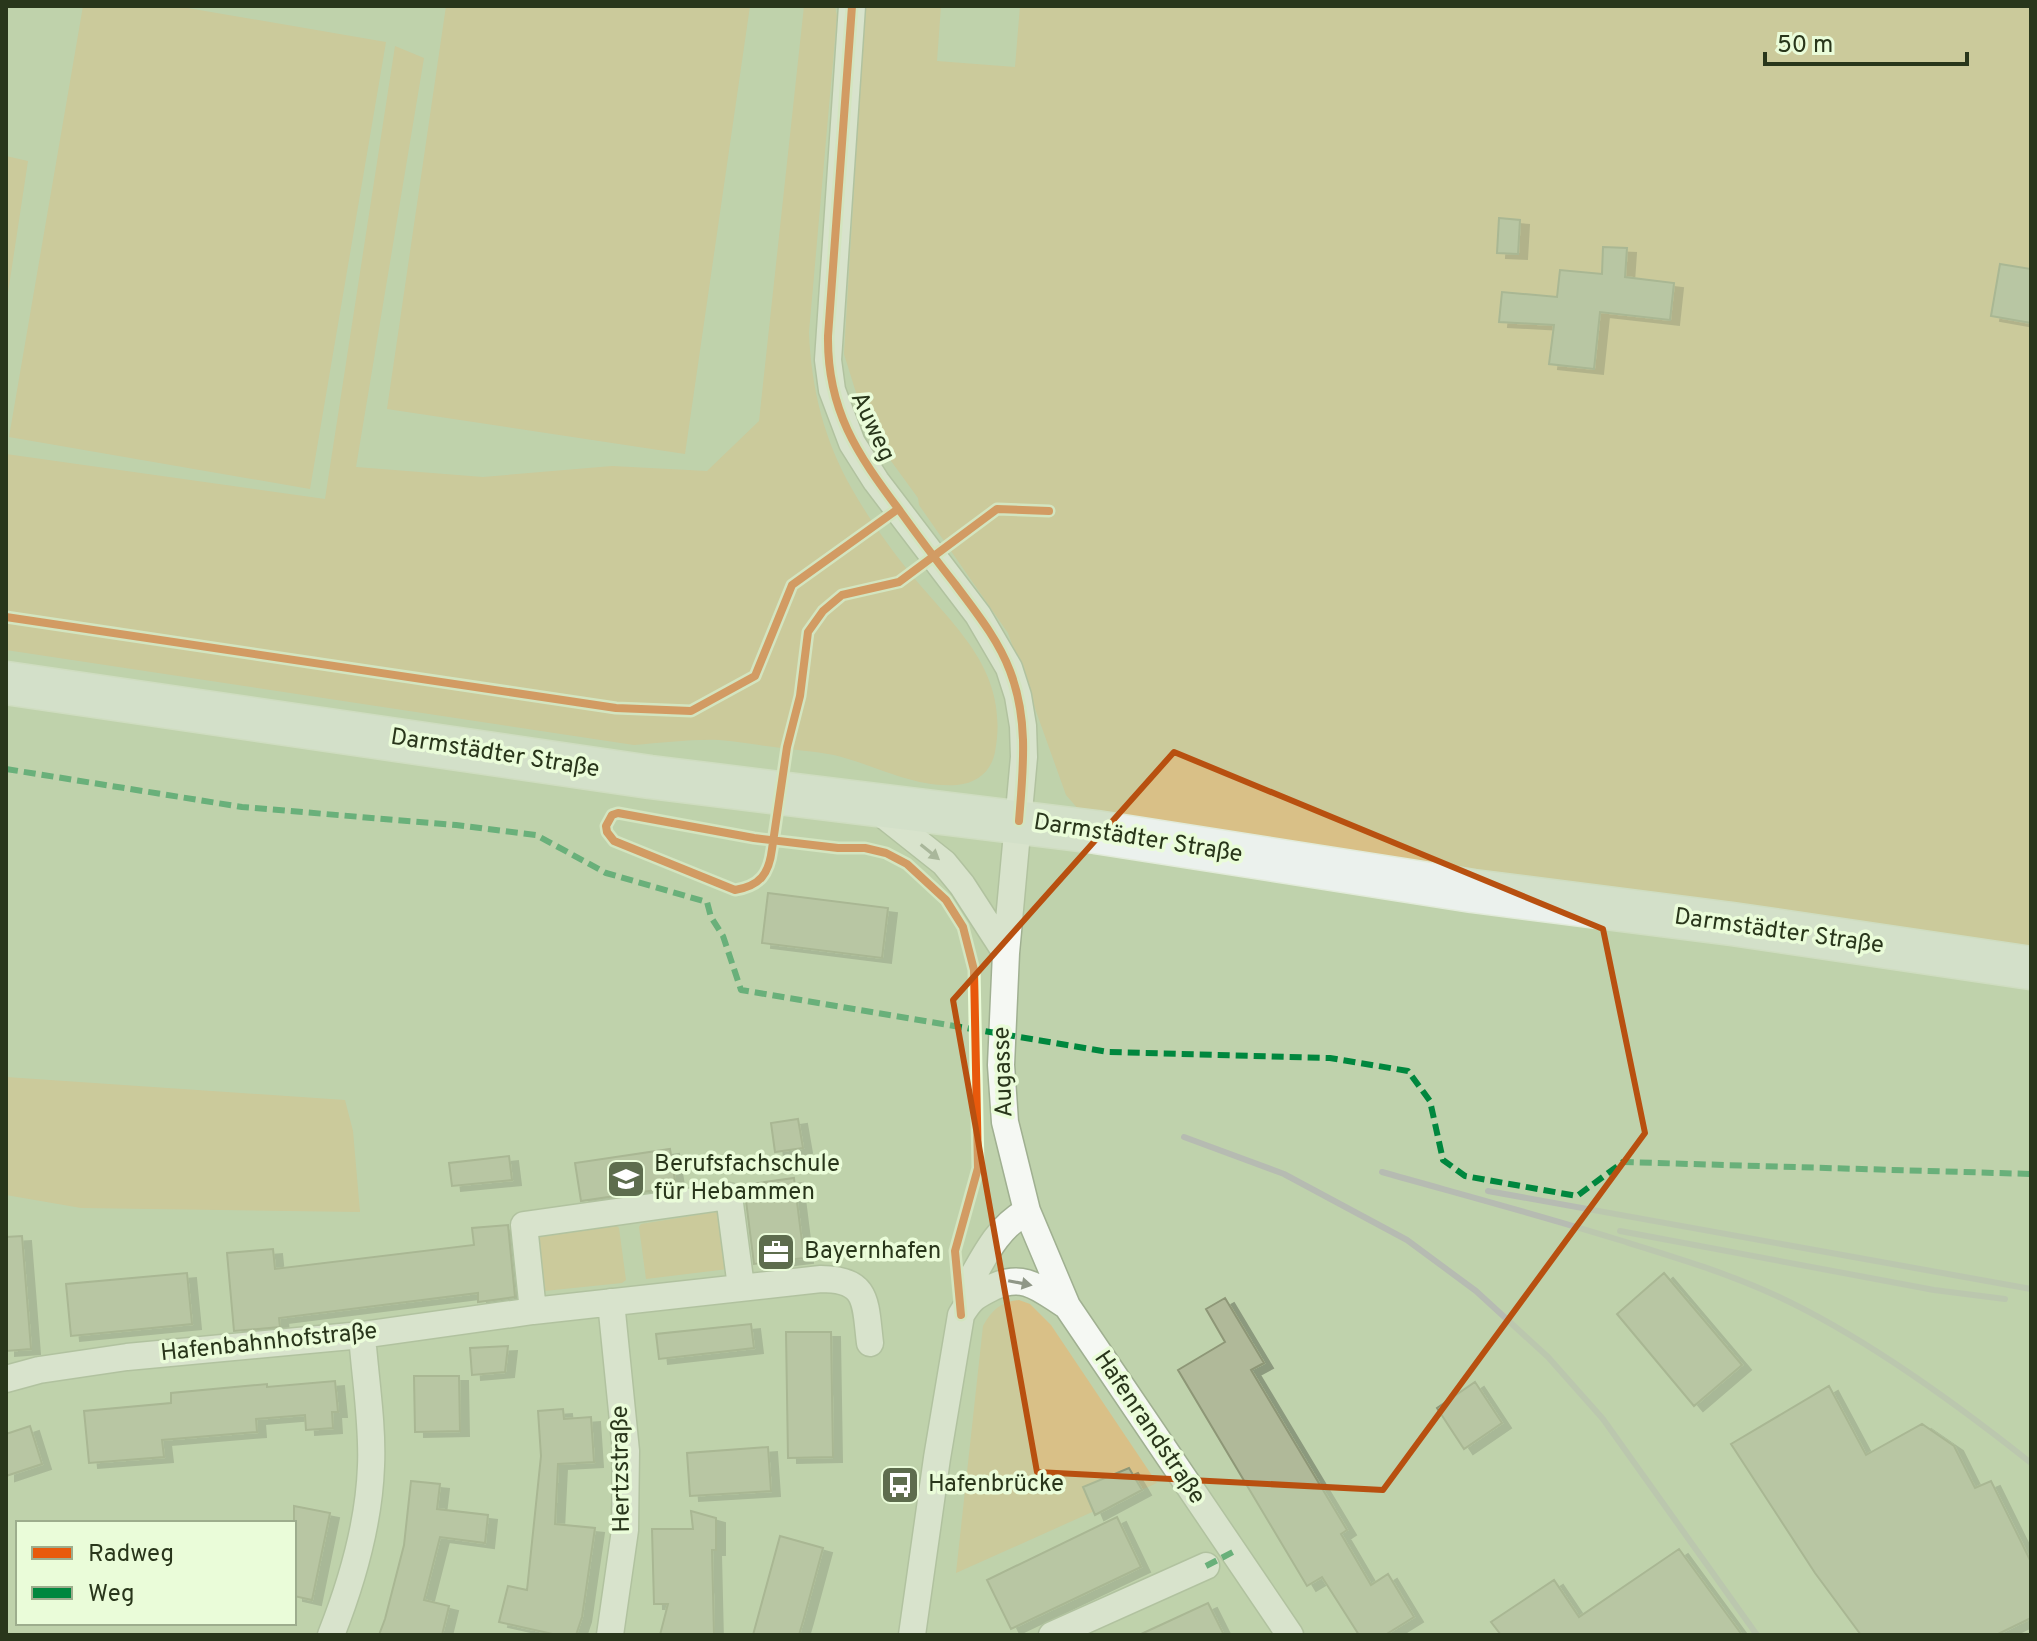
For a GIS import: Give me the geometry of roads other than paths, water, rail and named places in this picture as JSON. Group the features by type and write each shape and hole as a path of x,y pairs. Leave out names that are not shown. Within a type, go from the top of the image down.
{"main road":[{"name":"Darmstädter Straße","path":"6,683 650,777 1019,821 1473,891 1732,924 2031,968"}],"street":[{"name":"Auweg","path":"852,6 828,336 832,390 852,443 876,481 978,615 1009,668 1023,726 1019,821"},
{"path":"869,803 944,863 962,885 1005,964"},
{"name":"Augasse","path":"1019,821 1005,964 1003,1111 1027,1211"},
{"path":"533,1311 524,1225 729,1196 741,1287"},
{"path":"971,1298 969,1283 989,1247 1007,1224 1027,1211"},
{"name":"Hafenrandstraße","path":"1027,1211 1067,1306 1290,1635"},
{"name":"Hafenbahnhofstraße","path":"6,1379 39,1370 127,1357 362,1335 533,1311 821,1279 840,1279 859,1288 865,1303 870,1343"},
{"path":"912,1635 961,1315 971,1298 1008,1281 1018,1280 1029,1283 1067,1306"},
{"name":"Hertzstraße","path":"610,1635 625,1530 626,1451 611,1302"},
{"path":"331,1635 343,1605 363,1528 372,1465 362,1335"},
{"path":"1052,1635 1206,1566"}],"railway":[{"path":"1184,1137 1284,1174 1407,1240 1476,1291 1548,1357 1603,1419 1757,1635"},
{"path":"1382,1172 1657,1252 1757,1287 1842,1330 1908,1372 2031,1463"},
{"path":"1488,1191 2031,1289"},
{"path":"1620,1231 1934,1290 2005,1299"}],"place":[{"name":"Berufsfachschule für Hebammen","path":"626,1179"},
{"name":"Bayernhafen","path":"776,1252"},
{"name":"Hafenbrücke","path":"900,1485"}]}
